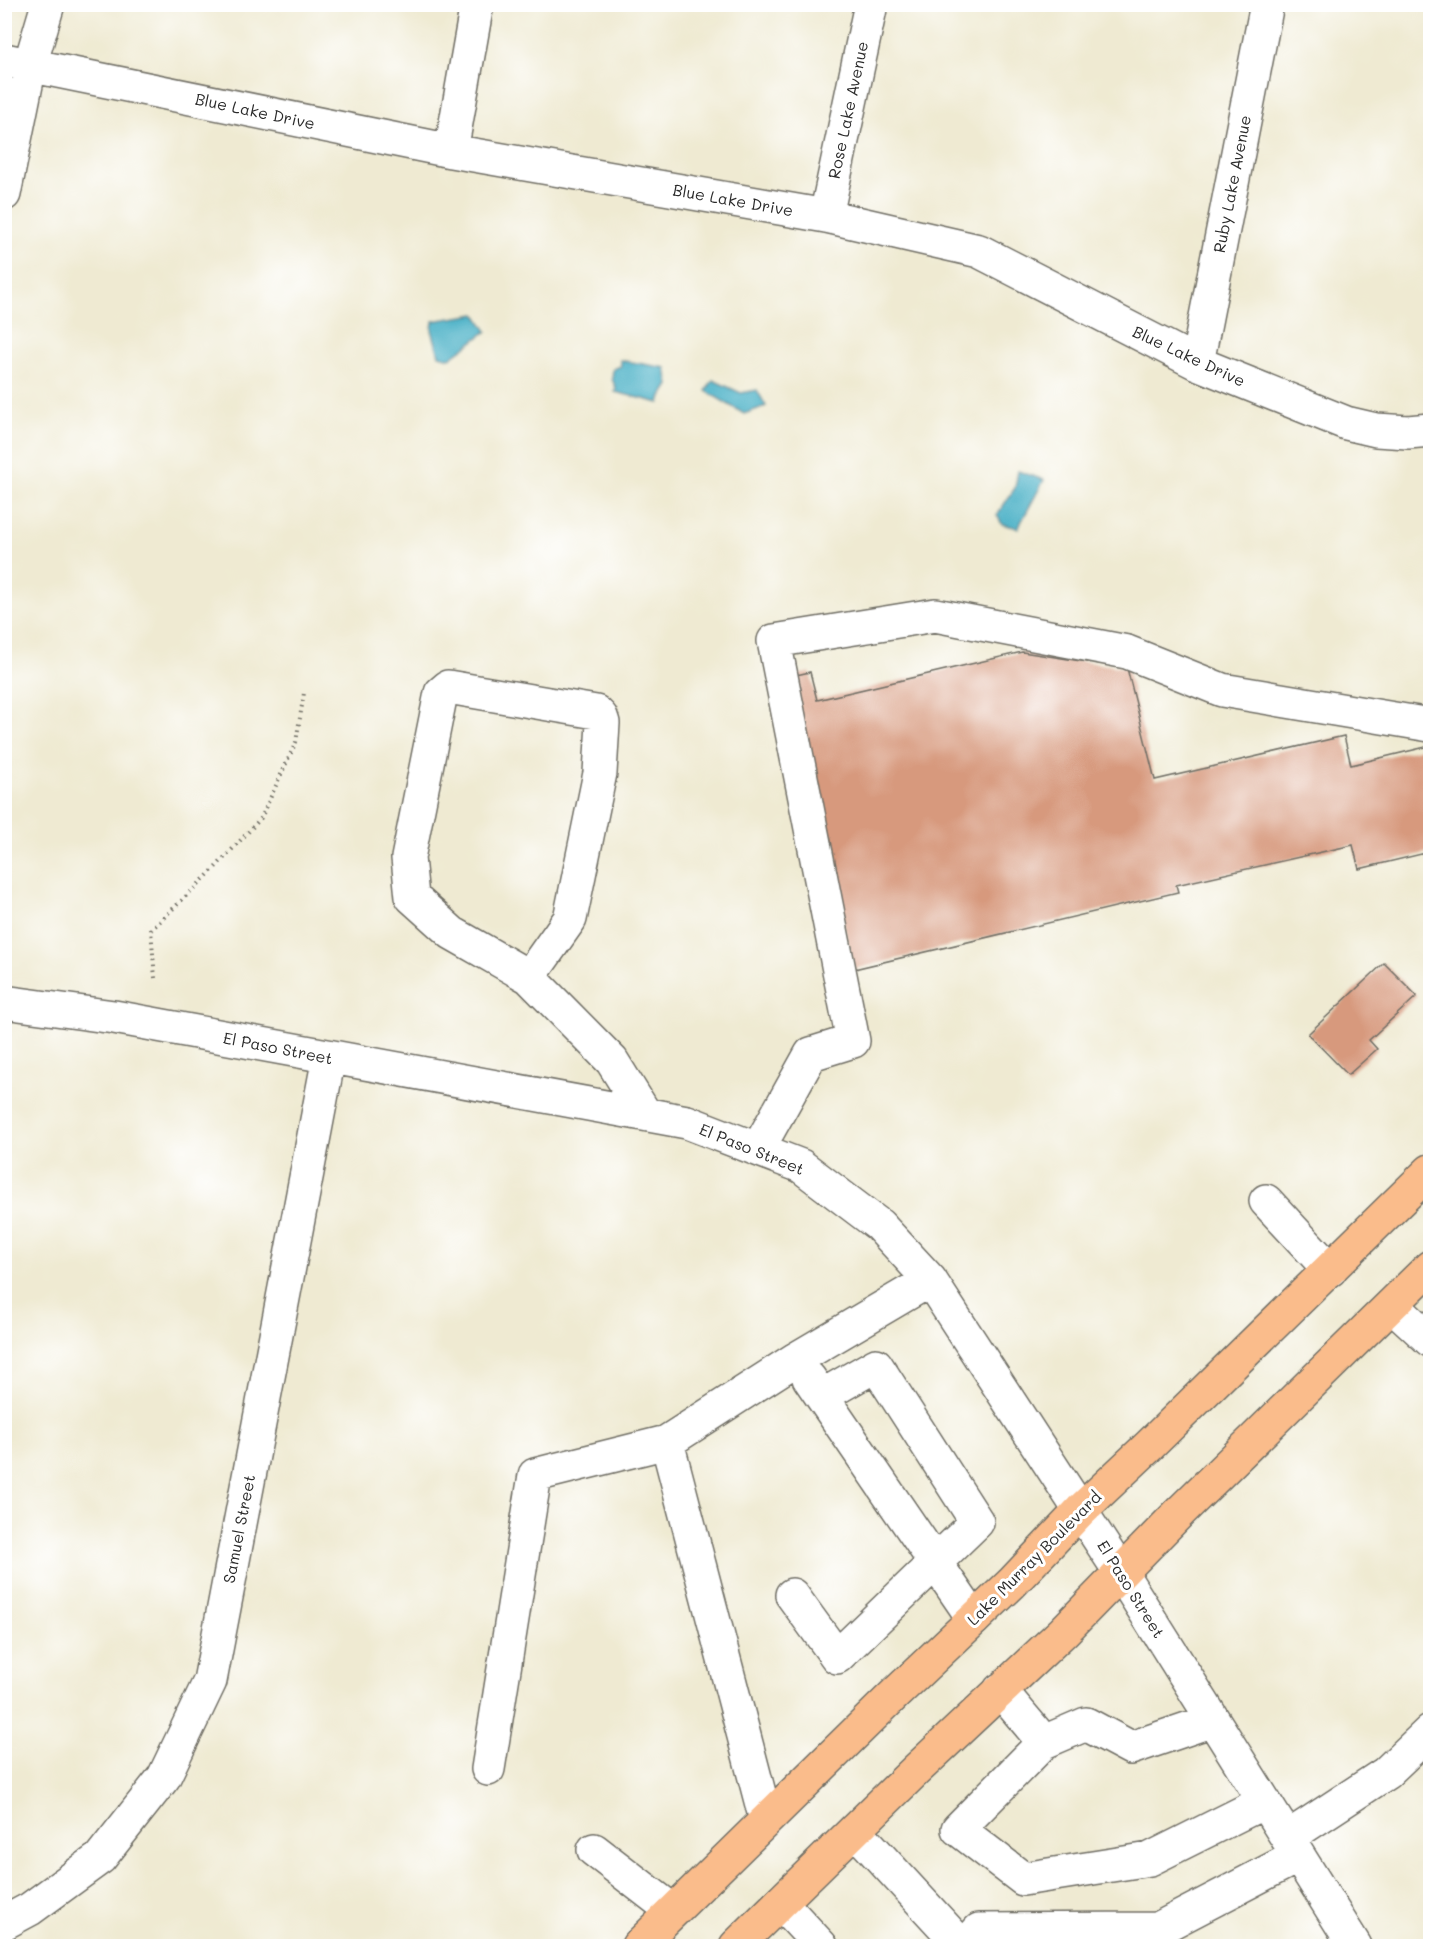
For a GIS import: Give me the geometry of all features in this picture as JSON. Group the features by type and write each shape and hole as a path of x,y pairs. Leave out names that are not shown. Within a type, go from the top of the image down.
{"main road":[{"name":"Lake Murray Boulevard","path":"639,1947 766,1820 1012,1583 1081,1510 1431,1171"},
{"path":"736,1947 1121,1573 1181,1511 1431,1267"}],"street":[{"path":"4,194 17,63 48,4"},
{"path":"451,151 477,4"},
{"name":"Rose Lake Avenue","path":"826,216 871,4"},
{"name":"Ruby Lake Avenue","path":"1197,363 1267,4"},
{"name":"Blue Lake Drive","path":"17,63 451,151 826,216 979,251 1197,363 1346,423 1376,430 1408,432 1431,430"},
{"path":"758,1149 811,1054 853,1041 774,641 935,615 1127,652 1222,690 1431,725"},
{"path":"529,977 570,919 600,772 603,723 596,712 448,687 441,693 408,858 412,897 452,933 529,977 612,1061 645,1114"},
{"name":"El Paso Street","path":"4,1002 114,1017 687,1122 801,1166 879,1225 930,1280 1081,1510 1354,1947"},
{"name":"Samuel Street","path":"4,1923 30,1909 100,1858 164,1777 210,1681 329,1057"},
{"path":"1266,1201 1330,1270"},
{"path":"488,1769 535,1475 667,1442 796,1359 930,1280"},
{"path":"1392,1305 1431,1340"},
{"path":"796,1359 974,1619"},
{"path":"792,1595 837,1657 977,1522 876,1365 822,1396"},
{"path":"667,1442 766,1820"},
{"path":"1000,1690 1044,1742"},
{"path":"1213,1720 1131,1748 1086,1724 1044,1742 958,1829 1023,1879 1150,1859 1264,1802"},
{"path":"855,1830 963,1947 979,1930 1158,1929 1292,1847 1386,1773 1431,1731"},
{"path":"594,1850 673,1911"},
{"path":"781,1903 821,1947"}],"path":[{"path":"155,978 151,930 214,869 261,818 296,742 304,693"}],"water":[{"path":"476,314 487,331 450,358 439,355 432,330 433,321"},
{"path":"620,360 666,368 669,385 660,403 615,392 616,388 612,379 613,369 621,366"},
{"path":"713,380 741,393 757,390 766,406 744,414 706,391"},
{"path":"1018,471 1044,480 1018,528 1002,524 997,515 1015,488"}],"building":[{"path":"1022,652 1127,668 1155,780 1344,736 1351,765 1430,746 1430,852 1359,869 1353,845 1176,885 1178,892 854,969 787,677 810,672 817,700"},
{"path":"1384,963 1417,996 1369,1040 1377,1049 1348,1075 1308,1034"}]}
